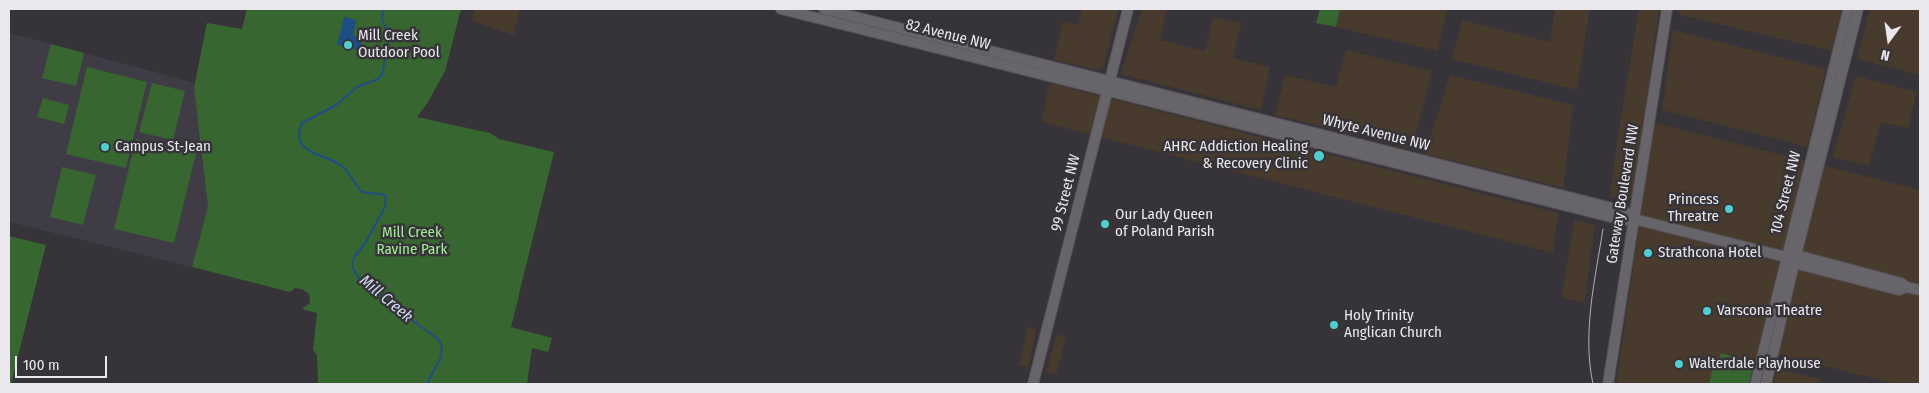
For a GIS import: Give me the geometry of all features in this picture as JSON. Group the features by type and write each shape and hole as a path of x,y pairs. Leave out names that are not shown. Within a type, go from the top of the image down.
{"main road":[{"name":"82 Avenue NW","path":"781,9 1109,86"},
{"name":"82 Avenue NW","path":"824,9 1109,86"},
{"name":"99 Street NW","path":"1033,384 1128,9"},
{"name":"Gateway Boulevard NW","path":"1608,384 1667,9"},
{"name":"104 Street NW","path":"1766,384 1792,258 1858,9"},
{"name":"Whyte Avenue NW","path":"1109,86 1624,211 1634,218 1792,258 1899,290 1906,286 1920,290"}],"street":[{"name":"104 Street NW","path":"1755,384 1792,258 1848,9"}],"shaded area":[{"path":"475,9 520,9 514,35 472,21"},
{"path":"1082,9 1118,9 1104,66 1101,69 1097,70 1054,60 1063,21 1078,25"},
{"path":"1142,9 1167,9 1160,40 1205,51 1213,17 1241,23 1233,58 1270,67 1261,110 1121,74"},
{"path":"1340,9 1447,9 1438,51 1336,27"},
{"path":"1555,9 1590,9 1577,90 1452,59 1462,20 1550,42"},
{"path":"1639,9 1659,9 1644,120 1920,190 1920,384 1895,384 1759,349 1749,384 1616,384 1643,200 1610,197 1619,128"},
{"path":"1677,9 1843,9 1833,51 1681,15"},
{"path":"1870,9 1920,9 1920,75 1857,59"},
{"path":"1673,30 1826,69 1808,147 1662,110"},
{"name":"Campus St-Jean","path":"9,33 195,83 194,88 208,206 192,267 9,222"},
{"path":"1346,50 1432,71 1412,149 1275,115 1285,75 1336,87"},
{"path":"1450,75 1573,105 1563,188 1425,154"},
{"path":"1856,76 1917,92 1908,128 1881,122 1869,166 1833,157"},
{"path":"1049,83 1558,213 1553,253 1042,122"},
{"path":"1574,220 1595,225 1584,303 1564,298 1562,294"},
{"path":"1028,327 1036,329 1029,367 1019,365"},
{"path":"1057,334 1066,337 1056,374 1046,372"},
{"path":"1777,369 1821,379 1820,384 1773,384"}],"green space":[{"name":"Mill Creek Ravine Park","path":"247,9 461,9 445,71 428,102 417,117 490,133 499,139 554,152 511,327 552,338 548,352 532,348 527,384 318,384 317,355 313,350 317,313 302,309 310,303 309,294 302,289 295,288 290,292 192,267 208,206 194,88 207,23 242,29"},
{"path":"1320,9 1340,9 1336,27 1316,23"},
{"path":"51,44 84,53 76,86 42,78"},
{"path":"87,67 147,82 126,168 66,154"},
{"path":"152,83 185,91 173,140 139,132"},
{"path":"43,98 69,105 64,124 37,117"},
{"path":"136,139 196,153 174,243 114,229"},
{"path":"62,167 96,175 83,225 50,217"},
{"path":"9,236 46,245 11,384 9,384"},
{"path":"1721,353 1754,362 1749,384 1709,384 1714,364 1718,365"}],"water":[{"path":"344,17 356,20 353,35 362,40 360,50 337,45"}],"waterway":[{"name":"Mill Creek","path":"384,9 382,18 388,36 388,45 382,75 378,79 357,87 336,105 302,123 299,134 300,141 311,152 336,162 343,167 362,192 386,196 385,207 352,264 361,282 396,304 411,320 440,341 441,357 427,384"}],"tram line":[{"path":"1593,384 1590,365 1589,326 1593,287 1603,229"}],"place":[{"name":"Mill Creek Outdoor Pool","path":"348,45"},
{"name":"Campus St-Jean","path":"105,147"},
{"name":"AHRC Addiction Healing & Recovery Clinic","path":"1319,156"},
{"name":"Princess Threatre","path":"1729,209"},
{"name":"Our Lady Queen of Poland Parish","path":"1105,224"},
{"name":"Strathcona Hotel","path":"1648,253"},
{"name":"Varscona Theatre","path":"1707,311"},
{"name":"Holy Trinity Anglican Church","path":"1334,325"},
{"name":"Walterdale Playhouse","path":"1679,364"}]}
